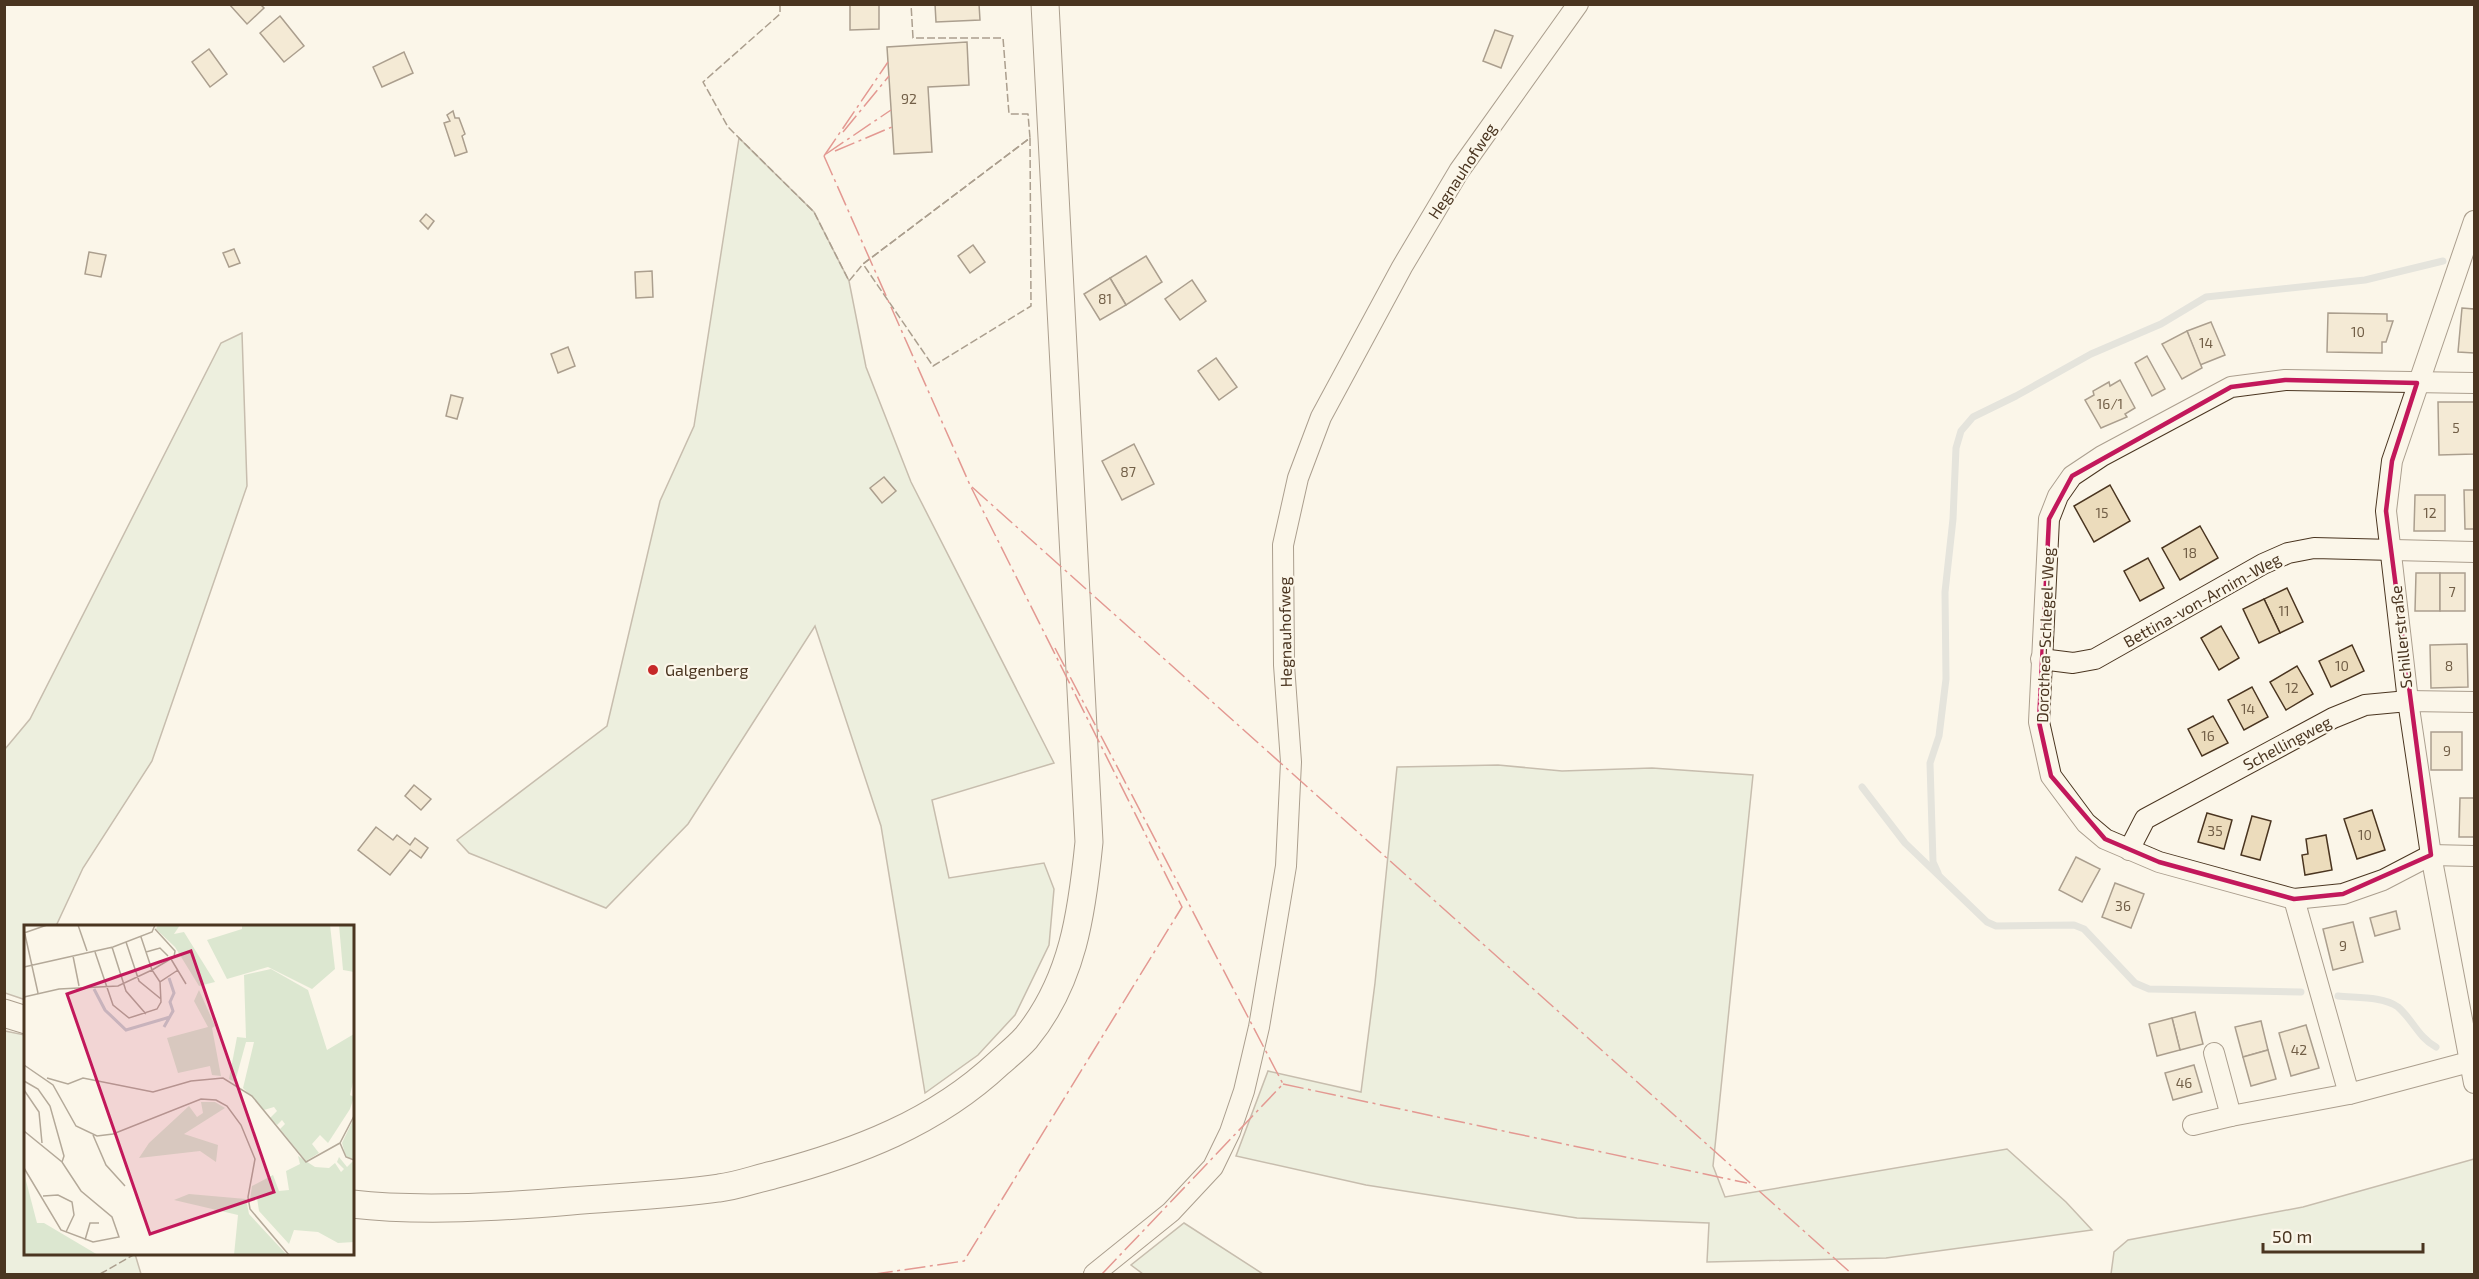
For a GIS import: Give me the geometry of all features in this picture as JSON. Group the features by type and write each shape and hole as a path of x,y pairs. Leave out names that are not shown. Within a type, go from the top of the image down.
{"main road":[{"path":"354,1204 497,1207 721,1188 817,1163 876,1142 937,1112 984,1077 1026,1038 1068,966 1083,900 1089,842 1046,4"},
{"path":"4,1013 24,1019"}],"street":[{"name":"Hegnauhofweg","path":"1094,1275 1171,1212 1213,1167 1230,1132 1244,1091 1259,1028 1286,866 1291,762 1284,665 1283,545 1298,478 1317,427 1402,267 1459,171 1578,4"},
{"name":"Schillerstraße","path":"2475,221 2417,383 2392,461 2386,511 2408,701 2431,855 2469,1062 2475,1083"},
{"name":"Dorothea-Schlegel-Weg","path":"2294,899 2159,862 2105,839 2086,823 2051,776 2039,722 2049,519 2058,496 2072,476 2102,456 2231,387 2285,380 2475,383"},
{"name":"Bettina-von-Arnim-Weg","path":"2041,659 2073,663 2095,659 2264,564 2288,553 2314,548 2475,552"},
{"name":"Schellingweg","path":"2129,850 2145,819 2333,718 2365,705 2408,701 2475,702"},
{"path":"2349,1094 2294,899 2343,894 2383,880 2431,855 2475,856"},
{"path":"2214,1053 2231,1116"},
{"path":"2193,1125 2349,1094 2469,1062"}],"highlighted area":[{"path":"2285,380 2417,383 2392,461 2386,511 2431,855 2343,894 2294,899 2159,862 2105,839 2051,776 2039,722 2049,519 2072,476 2231,387"}],"green space":[{"path":"739,138 814,212 849,281 866,367 911,482 1054,763 932,800 949,878 1044,863 1054,889 1049,945 1015,1015 978,1055 925,1093 881,826 815,626 688,824 606,908 469,853 457,840 607,726 660,501 694,426"},
{"path":"242,333 247,486 152,761 83,868 56,925 24,925 23,999 5,993 5,749 30,719 221,343"},
{"path":"1498,765 1562,771 1652,768 1753,775 1713,1166 1725,1197 2007,1149 2066,1202 2092,1230 1886,1258 1707,1262 1709,1223 1577,1218 1366,1185 1236,1156 1268,1071 1361,1092 1375,983 1397,767"},
{"path":"5,1031 24,1035 24,1255 135,1255 141,1274 5,1274"},
{"path":"2474,1159 2474,1274 2111,1274 2114,1252 2128,1240 2303,1207"},
{"path":"1184,1223 1263,1274 1143,1274 1131,1265"}],"building":[{"path":"229,4 260,4 264,8 247,24"},
{"path":"850,4 879,4 879,29 850,30"},
{"path":"935,4 979,4 980,20 936,22"},
{"path":"280,16 304,46 284,62 260,33"},
{"path":"1495,30 1513,36 1501,68 1483,61"},
{"path":"967,42 969,85 928,87 932,152 894,154 887,47"},
{"path":"209,49 227,74 210,87 192,62"},
{"path":"404,52 413,73 382,87 373,67"},
{"path":"453,111 455,118 459,118 465,134 462,136 467,152 455,156 444,123 450,121 447,115"},
{"path":"426,214 434,221 428,229 420,221"},
{"path":"973,245 985,262 970,273 958,256"},
{"path":"234,249 240,263 229,267 223,253"},
{"path":"89,252 106,255 101,277 85,274"},
{"path":"1146,256 1162,282 1126,305 1110,278"},
{"path":"652,271 653,297 636,298 635,272"},
{"path":"1110,278 1126,305 1100,320 1084,294"},
{"path":"1192,280 1206,301 1180,320 1165,299"},
{"path":"2462,308 2474,309 2474,353 2458,352"},
{"path":"2328,313 2387,314 2387,321 2393,321 2386,342 2382,342 2382,353 2327,352"},
{"path":"2211,322 2225,355 2200,365 2187,331"},
{"path":"2187,331 2202,368 2182,379 2162,344"},
{"path":"568,347 575,366 558,373 551,354"},
{"path":"2147,356 2165,389 2152,396 2135,363"},
{"path":"1216,358 1237,387 1219,400 1198,371"},
{"path":"2120,380 2135,408 2125,414 2127,417 2101,428 2085,400 2094,395 2093,391 2109,382 2110,386"},
{"path":"451,395 463,398 457,419 446,416"},
{"path":"2438,402 2474,402 2474,454 2439,455"},
{"path":"1134,444 1154,484 1122,500 1102,461"},
{"path":"884,477 896,491 882,503 870,488"},
{"path":"2110,485 2130,521 2094,542 2074,506"},
{"path":"2464,490 2474,490 2474,529 2465,529"},
{"path":"2415,495 2445,495 2445,531 2414,531"},
{"path":"2200,526 2218,558 2180,580 2162,548"},
{"path":"2148,558 2164,588 2140,601 2124,571"},
{"path":"2416,573 2440,573 2440,611 2415,611"},
{"path":"2440,573 2465,573 2465,611 2440,611"},
{"path":"2287,588 2303,622 2280,633 2264,599"},
{"path":"2264,599 2280,633 2259,643 2243,609"},
{"path":"2221,626 2239,658 2219,670 2201,638"},
{"path":"2467,644 2468,687 2431,688 2430,645"},
{"path":"2352,645 2364,671 2331,687 2319,661"},
{"path":"2297,666 2313,694 2286,710 2270,682"},
{"path":"2252,687 2268,717 2244,730 2228,700"},
{"path":"2213,716 2228,743 2202,756 2188,729"},
{"path":"2431,732 2462,732 2462,770 2431,770"},
{"path":"414,785 431,799 421,810 405,796"},
{"path":"2460,798 2474,798 2474,837 2459,837"},
{"path":"2372,810 2385,850 2357,859 2344,819"},
{"path":"2207,813 2232,820 2224,849 2198,842"},
{"path":"2252,816 2271,821 2260,860 2241,855"},
{"path":"376,827 393,840 397,835 410,845 415,838 428,848 421,858 410,850 390,875 358,850"},
{"path":"2326,835 2332,870 2305,875 2302,855 2308,854 2306,839"},
{"path":"2076,857 2100,869 2082,902 2059,890"},
{"path":"2115,883 2144,894 2131,928 2102,917"},
{"path":"2396,911 2400,929 2375,936 2370,918"},
{"path":"2353,922 2363,962 2333,970 2323,929"},
{"path":"2195,1012 2203,1044 2180,1050 2172,1018"},
{"path":"2172,1018 2180,1050 2157,1056 2149,1024"},
{"path":"2261,1021 2268,1050 2243,1057 2235,1027"},
{"path":"2306,1025 2319,1068 2291,1076 2279,1033"},
{"path":"2268,1050 2276,1079 2251,1086 2243,1057"},
{"path":"2194,1065 2202,1092 2173,1100 2165,1073"}],"waterway":[{"path":"1938,873 1933,862 1930,763 1939,736 1946,679 1945,592 1953,519 1956,448 1961,431 1973,417 2091,354 2161,324 2206,297 2365,280 2443,261"},
{"path":"1862,787 1905,843 1987,922 1996,926 2074,925 2084,929 2135,983 2149,989 2301,992"},
{"path":"2338,996 2377,999 2392,1003 2436,1047"}],"fence":[{"path":"780,4 780,14 703,82 728,127 814,212 849,281 863,264 1030,138 1028,114 1009,114 1003,38 913,38 911,4"},
{"path":"1030,138 1031,306 933,366 863,264 1030,138"},
{"path":"100,1274 133,1255"}],"power":[{"path":"824,156 888,62"},
{"path":"843,132 889,76"},
{"path":"826,154 891,110"},
{"path":"835,151 892,127"},
{"path":"824,156 970,485 1182,907 964,1261 875,1274"},
{"path":"972,487 1852,1274"},
{"path":"1055,648 1283,1084"},
{"path":"1283,1084 1747,1183"},
{"path":"1102,1274 1283,1084"}],"place":[{"name":"Galgenberg","path":"653,670"}]}
